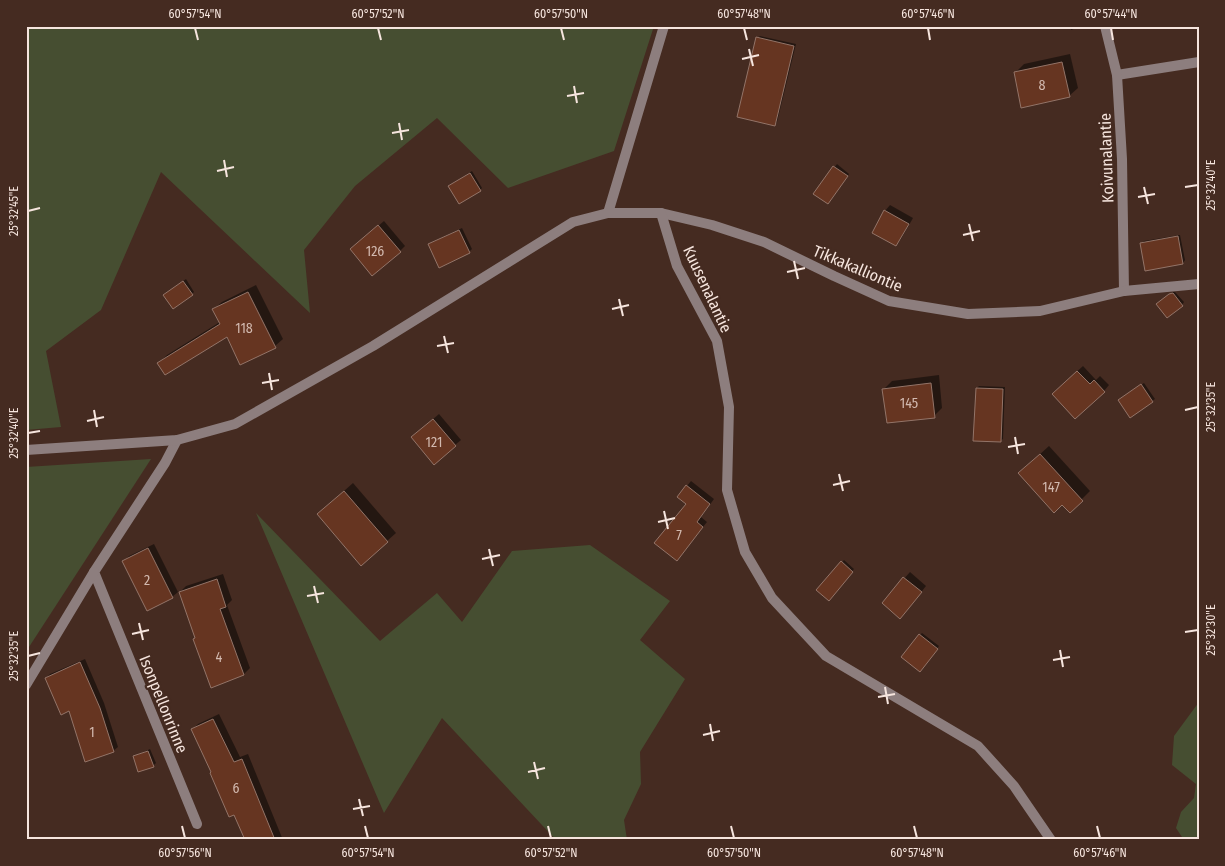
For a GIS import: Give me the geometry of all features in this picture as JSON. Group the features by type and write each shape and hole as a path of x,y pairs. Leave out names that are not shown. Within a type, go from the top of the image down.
{"street":[{"path":"608,213 664,26"},
{"name":"Koivunalantie","path":"1105,26 1117,75 1122,159 1124,291"},
{"path":"1117,75 1199,62"},
{"path":"26,450 177,440 235,424 373,346 573,222 608,213 661,213"},
{"name":"Tikkakalliontie","path":"661,213 712,225 764,242 889,301 968,314 1040,311 1124,291 1199,284"},
{"name":"Kuusenalantie","path":"661,213 677,266 717,341 729,407 727,490 745,552 772,598 826,656 978,746 1014,786 1051,840"},
{"path":"26,685 94,572 165,464 177,440"},
{"name":"Isonpellonrinne","path":"94,572 197,824"}],"green space":[{"path":"26,26 654,26 614,151 508,188 437,118 355,186 304,250 310,313 161,172 101,310 46,351 61,427 26,430"},
{"path":"151,459 29,647 26,645 26,467"},
{"path":"256,513 380,641 437,593 462,622 512,551 590,545 670,601 640,640 685,679 640,752 641,784 624,820 627,840 556,840 442,718 384,813"},
{"path":"1199,702 1199,840 1184,840 1176,828 1181,812 1194,798 1196,784 1172,765 1174,736"}],"building":[{"path":"756,37 794,46 775,126 737,117"},
{"path":"1062,62 1070,97 1021,108 1014,72"},
{"path":"833,166 848,176 828,204 813,194"},
{"path":"470,173 481,191 459,204 448,186"},
{"path":"884,210 909,224 896,246 872,233"},
{"path":"378,225 401,252 372,276 350,249"},
{"path":"459,230 470,253 439,268 428,244"},
{"path":"1178,236 1183,264 1145,271 1140,243"},
{"path":"183,281 193,295 173,309 163,295"},
{"path":"248,292 276,348 240,365 227,337 165,375 157,363 220,324 212,309"},
{"path":"1173,293 1183,306 1167,318 1156,304"},
{"path":"1077,371 1090,384 1094,380 1105,392 1075,419 1052,394"},
{"path":"931,383 935,418 887,423 882,389"},
{"path":"1141,384 1153,402 1130,418 1118,400"},
{"path":"976,388 1003,389 1001,442 973,441"},
{"path":"433,419 456,446 434,465 411,437"},
{"path":"1040,454 1083,501 1070,513 1062,505 1054,513 1018,473"},
{"path":"686,485 710,504 697,522 703,527 677,561 654,543 686,504 677,497"},
{"path":"344,491 388,542 361,566 317,514"},
{"path":"148,548 173,598 147,611 122,561"},
{"path":"841,561 853,572 829,601 816,590"},
{"path":"903,577 922,592 900,619 882,603"},
{"path":"217,579 226,607 220,609 244,675 211,688 193,639 195,638 179,592"},
{"path":"919,634 938,649 920,672 901,657"},
{"path":"80,662 100,708 114,752 85,762 69,711 61,715 45,678"},
{"path":"213,719 234,762 242,759 275,840 245,840 234,815 229,817 191,729"},
{"path":"148,751 154,767 138,772 133,756"}]}
